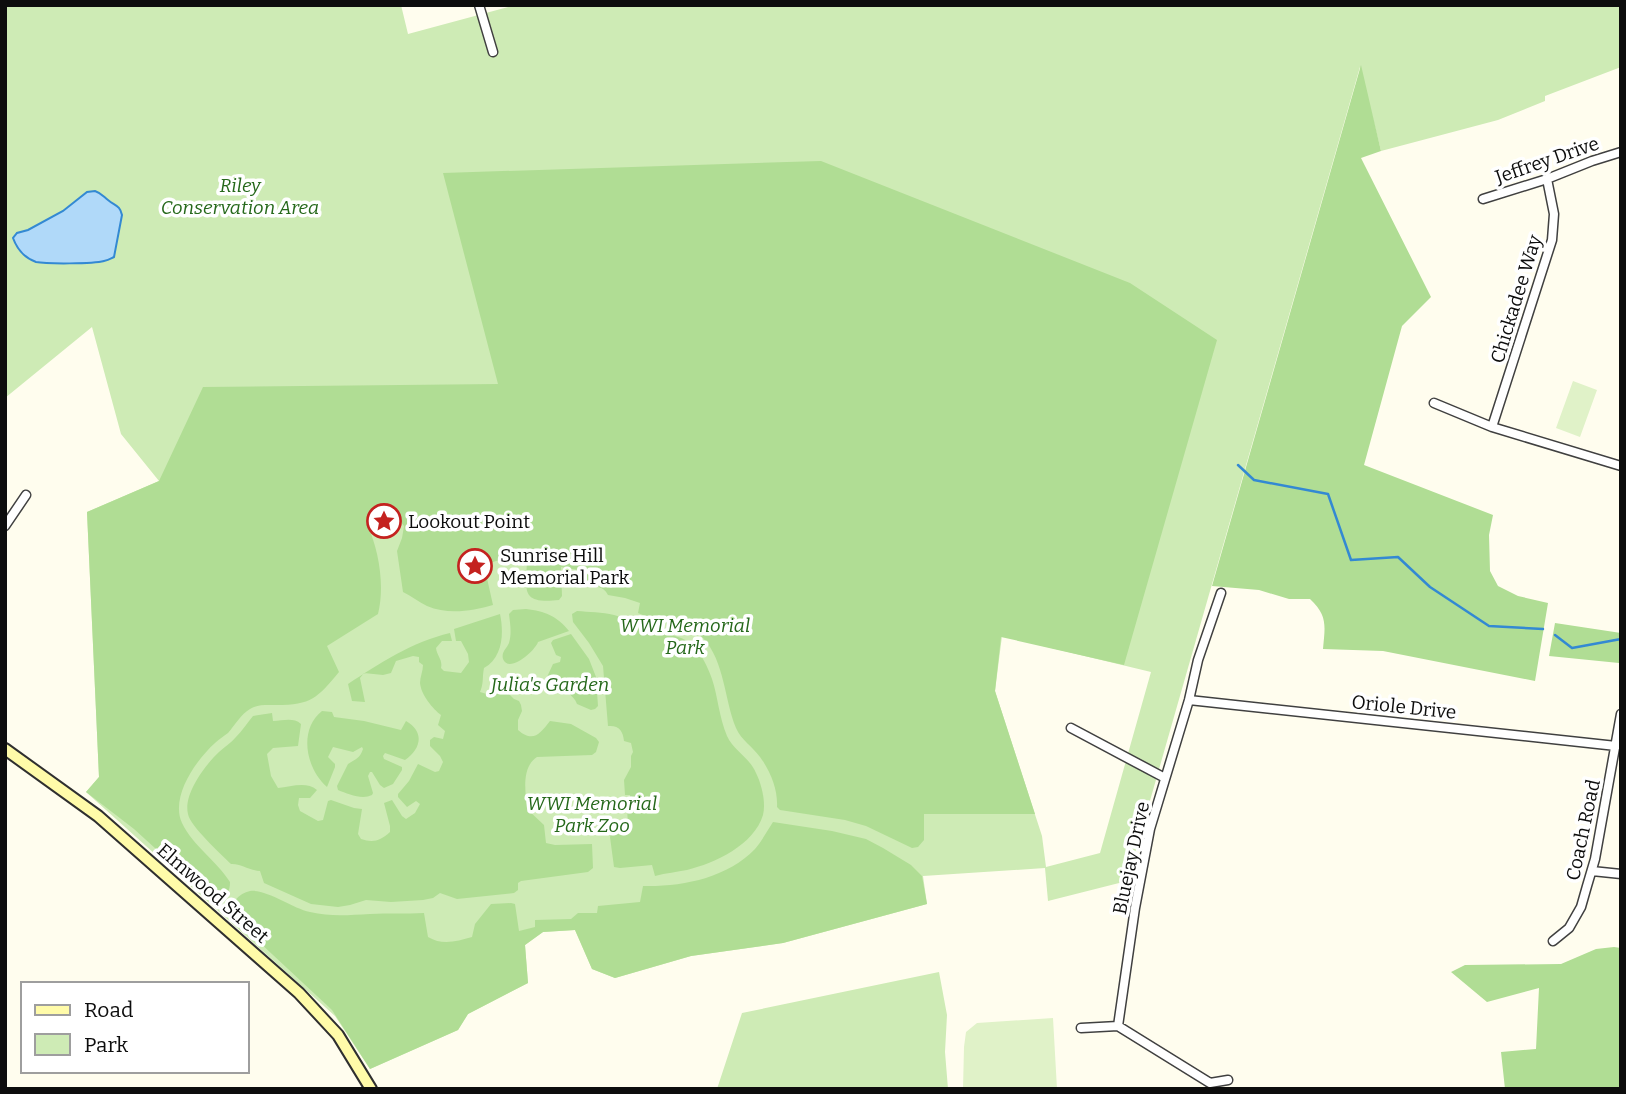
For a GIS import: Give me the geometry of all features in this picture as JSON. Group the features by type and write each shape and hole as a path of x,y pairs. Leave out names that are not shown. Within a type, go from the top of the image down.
{"main road":[{"name":"Elmwood Street","path":"5,749 99,816 299,993 338,1035 371,1089"}],"street":[{"path":"479,5 493,51"},
{"name":"Jeffrey Drive","path":"1483,199 1621,152"},
{"name":"Chickadee Way","path":"1492,427 1552,240 1554,214 1547,179"},
{"path":"1434,402 1492,427 1621,466"},
{"path":"5,526 26,495"},
{"name":"Bluejay Drive","path":"1118,1026 1135,908 1150,829 1189,700 1198,660 1221,593"},
{"name":"Oriole Drive","path":"1189,700 1616,746"},
{"name":"Coach Road","path":"1553,941 1569,928 1581,907 1592,871 1621,714"},
{"path":"1071,728 1165,778"},
{"path":"1592,871 1621,874"},
{"path":"1081,1028 1118,1026 1210,1083 1228,1080"}],"green space":[{"name":"WWI Memorial Park","path":"5,5 401,5 408,34 516,5 1621,5 1621,67 1545,96 1545,101 1498,120 1381,151 1360,67 1127,881 1048,901 1045,868 923,876 927,904 783,943 691,956 615,978 592,969 575,930 543,932 525,945 528,983 468,1014 458,1030 370,1069 335,1016 86,792 99,777 87,512 159,481 121,434 92,327 5,398","holes":["1002,636 1151,672 1100,853 1046,867 1042,836 995,691"]},
{"path":"1361,65 1381,151 1361,158 1431,297 1402,326 1364,465 1493,515 1489,535 1490,571 1498,586 1518,596 1548,603 1535,681 1383,651 1323,649 1323,616 1310,599 1289,599 1259,590 1212,586"},
{"name":"WWI Memorial Park","path":"821,161 1130,283 1217,340 1124,665 1001,637 995,691 1035,814 924,814 924,840 918,847 912,848 866,826 780,810 770,775 760,757 736,728 716,658 699,634 684,626 638,613 640,603 608,595 601,588 585,584 584,571 561,567 562,596 559,600 537,600 531,597 526,587 527,560 524,558 484,565 493,605 460,611 427,606 403,592 397,551 404,526 393,512 383,506 373,508 367,524 380,568 378,614 327,646 339,672 319,694 306,701 253,707 247,711 200,759 182,791 179,813 182,823 192,839 230,882 229,891 224,898 219,901 212,900 134,829 86,792 99,777 87,512 159,481 203,387 498,384 443,173"},
{"path":"1573,381 1597,390 1580,437 1556,428"},
{"path":"526,609 550,615 569,631 538,642 522,660 506,663 503,652 510,639 509,614 513,610"},
{"path":"577,611 626,618 686,640 700,653 712,679 727,736 753,768 763,794 764,810 758,826 732,851 698,867 655,876 652,865 614,867 610,837 612,832 624,828 628,823 630,795 625,795 624,780 631,767 633,752 631,743 624,741 620,729 608,726 603,666 573,622 572,614"},
{"path":"500,614 501,644 495,658 484,668 480,692 490,695 509,694 519,701 522,711 518,730 523,734 536,735 550,721 571,724 599,742 592,755 537,757 528,767 525,781 528,810 544,825 546,843 592,844 593,868 588,872 521,881 514,893 457,899 440,893 423,900 366,900 338,907 311,904 264,883 260,871 231,864 194,825 187,806 192,789 202,772 253,716 272,713 273,721 291,720 301,724 298,746 273,748 267,754 271,776 278,788 303,785 317,790 310,798 299,798 300,811 318,821 323,820 328,801 331,800 362,809 358,834 361,839 369,841 380,839 390,832 384,803 392,800 406,819 415,813 420,804 416,801 407,807 398,794 418,764 435,772 439,771 443,762 430,746 430,740 434,737 443,739 445,731 438,725 441,715 423,692 420,683 423,665 419,662 419,657 396,661 391,673 365,673 409,648 450,633 452,641 442,641 436,648 441,668 444,671 461,673 469,662 468,654 461,641 456,641 454,629"},
{"path":"1555,623 1621,633 1619,663 1549,656"},
{"path":"571,634 589,659 596,677 598,706 595,709 577,704 556,679 547,677 553,664 560,662 561,657 556,655 551,643"},
{"path":"363,674 360,678 365,702 352,701 348,684"},
{"path":"322,711 332,712 334,717 401,730 406,721 412,725 419,740 415,751 405,760 385,753 383,756 402,767 393,784 384,788 370,772 368,776 372,795 359,797 338,790 337,786 348,764 359,756 363,749 362,747 353,752 333,747 328,757 335,767 327,787 314,770 307,739 314,719"},
{"path":"773,822 866,839 883,848 911,865 922,876 927,904 783,943 691,956 615,978 592,969 575,930 543,932 525,945 528,983 468,1014 458,1030 370,1069 332,1010 229,914 231,906 239,897 246,892 257,891 303,910 325,915 424,913 428,937 450,942 472,937 475,924 491,904 511,903 515,904 519,931 535,927 535,920 571,919 578,913 597,913 598,906 640,902 643,886 673,885 718,874 744,859 755,849"},
{"path":"1621,948 1621,1089 1505,1089 1501,1052 1536,1049 1539,988 1487,1002 1451,972 1465,965 1561,964 1596,949"},
{"path":"939,972 947,1015 945,1052 948,1089 717,1089 742,1013"},
{"path":"1053,1018 1057,1089 963,1089 966,1032 977,1023"}],"water":[{"path":"95,191 117,206 122,215 114,257 90,263 41,263 28,258 19,249 13,238 17,233 63,211 87,192"}],"waterway":[{"path":"1238,465 1254,480 1328,494 1351,560 1398,557 1430,587 1489,626 1543,629"},
{"path":"1555,635 1572,648 1621,639"}],"place":[{"name":"Lookout Point","path":"384,521"},
{"name":"Sunrise Hill Memorial Park","path":"475,566"}],"park label":[{"name":"Riley Conservation Area","path":"240,196"},
{"name":"Julia's Garden","path":"550,684"},
{"name":"WWI Memorial Park Zoo","path":"592,814"}]}
